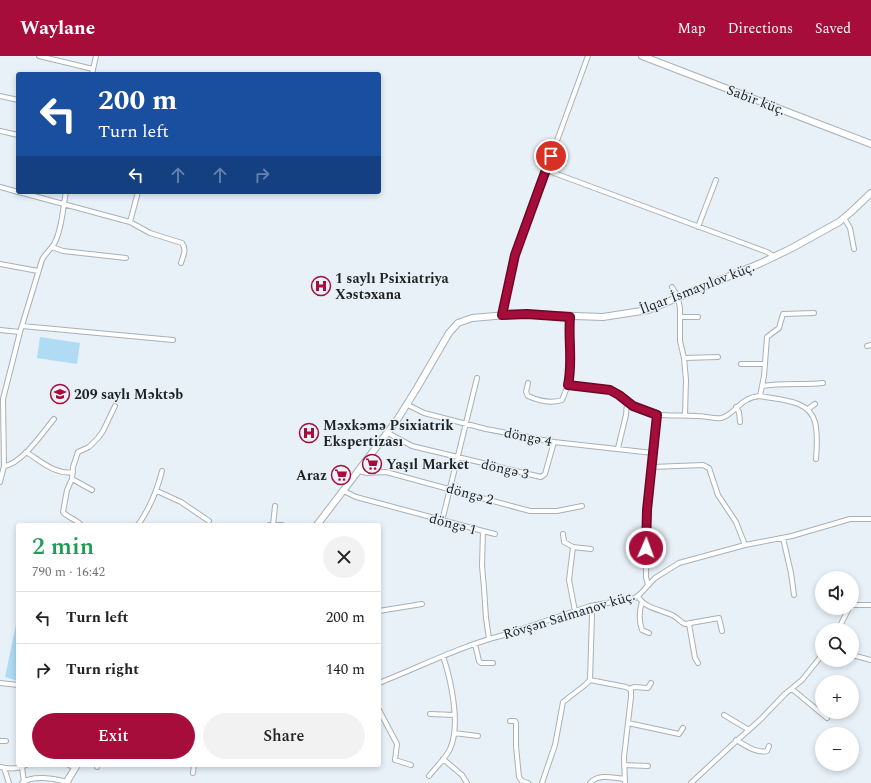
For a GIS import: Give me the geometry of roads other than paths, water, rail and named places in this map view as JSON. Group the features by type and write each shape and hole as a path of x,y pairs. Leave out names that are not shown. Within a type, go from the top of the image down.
{"main road":[{"name":"Sabir küç.","path":"642,56 871,144"},
{"name":"İlqar İsmayılov küç.","path":"319,523 408,405 454,327 458,323 466,320 502,315 527,314 570,317 603,317 641,312 775,257 831,227 844,218 871,193"},
{"path":"66,783 74,767"}],"street":[{"path":"39,56 92,72 96,56"},
{"path":"502,315 515,255 588,56"},
{"path":"0,96 16,100"},
{"path":"0,131 16,135"},
{"path":"546,170 770,253 775,257"},
{"path":"698,227 716,180"},
{"path":"0,187 16,191"},
{"path":"26,194 130,222 150,233 182,244 185,250 180,263"},
{"path":"0,482 4,466 2,404 20,332 38,271 45,254 52,247 58,235 66,194"},
{"path":"130,222 137,194"},
{"path":"844,218 850,228 854,249"},
{"path":"52,247 63,251 126,258"},
{"path":"0,264 38,271"},
{"path":"672,287 678,297 680,309 680,341 684,358 686,380 685,415"},
{"path":"760,396 767,338 779,328 783,314 814,313"},
{"path":"528,383 526,392 528,396 540,401 550,402 562,400 568,385 570,374 570,317"},
{"path":"680,317 698,317"},
{"path":"22,326 173,340"},
{"path":"0,330 20,332"},
{"path":"684,358 718,357"},
{"path":"740,364 765,364"},
{"path":"442,521 477,378"},
{"path":"0,381 7,383"},
{"path":"762,386 782,383 823,383"},
{"path":"568,385 610,390 641,410 657,415 685,415 722,418 744,401 754,396 797,403 808,409 815,421 817,432 816,460"},
{"path":"618,448 626,415 627,402"},
{"path":"808,409 815,404"},
{"name":"döngə 4","path":"408,405 424,412 466,424 554,442 653,453"},
{"path":"80,523 63,512 67,490 72,479 73,467 78,452 89,447 98,438 115,406"},
{"path":"736,407 739,412 740,422"},
{"path":"648,585 646,577 647,510 657,415"},
{"path":"4,466 11,465 26,452 54,419"},
{"name":"döngə 3","path":"388,433 412,446 540,477 545,474 554,442"},
{"path":"26,452 52,469 61,473 73,472"},
{"path":"652,466 703,466 710,468 718,495 736,522 745,545"},
{"path":"139,523 157,491 162,471"},
{"name":"döngə 2","path":"359,471 367,473 386,472 530,511 557,511 582,506"},
{"path":"72,479 92,490"},
{"path":"157,491 181,502 209,521"},
{"name":"döngə 1","path":"344,491 356,497 483,531 482,566 489,639"},
{"path":"271,523 275,506"},
{"name":"Rövşən Salmanov küç.","path":"381,682 443,656 489,639 590,606 638,596 655,578 679,563 745,545 783,538 850,519 871,518"},
{"path":"483,531 494,534"},
{"path":"563,534 564,542 573,547 591,549"},
{"path":"783,538 791,573 794,595"},
{"path":"573,547 569,580 574,611"},
{"path":"638,596 642,602 673,615 685,624 719,618 722,631"},
{"path":"642,602 640,611 640,626 642,630 649,633"},
{"path":"381,610 422,604"},
{"path":"859,605 871,605"},
{"path":"542,783 555,745 563,702 590,680 592,615 590,606"},
{"path":"689,624 695,656 698,663"},
{"path":"475,644 479,661 481,663 493,664"},
{"path":"429,776 443,760 450,748 454,733 455,715 443,656"},
{"path":"859,657 871,660"},
{"path":"691,783 802,680 815,664"},
{"path":"590,680 629,689 634,687 648,688 650,683"},
{"path":"0,683 16,685"},
{"path":"792,688 815,708"},
{"path":"590,783 597,778 602,777 625,781 624,765 631,693 629,689"},
{"path":"381,714 398,744 395,760 411,765"},
{"path":"430,714 455,715"},
{"path":"724,715 749,730"},
{"path":"510,721 515,721 516,723 516,746 519,777 522,781 528,783"},
{"path":"628,723 679,734 683,728"},
{"path":"454,733 478,736"},
{"path":"736,740 763,752 766,751 769,746"},
{"path":"0,741 6,741"},
{"path":"443,760 462,775 468,783"},
{"path":"624,765 648,766"},
{"path":"9,783 2,767 16,766"},
{"path":"23,782 24,767"},
{"path":"193,773 194,767"},
{"path":"23,782 27,779 37,778 66,783"}],"place":[{"name":"1 saylı Psixiatriya Xəstəxana","path":"321,286"},
{"name":"209 saylı Məktəb","path":"60,394"},
{"name":"Məxkəmə Psixiatrik Ekspertizası","path":"309,433"},
{"name":"Yaşıl Market","path":"372,464"},
{"name":"Araz","path":"341,475"}]}
